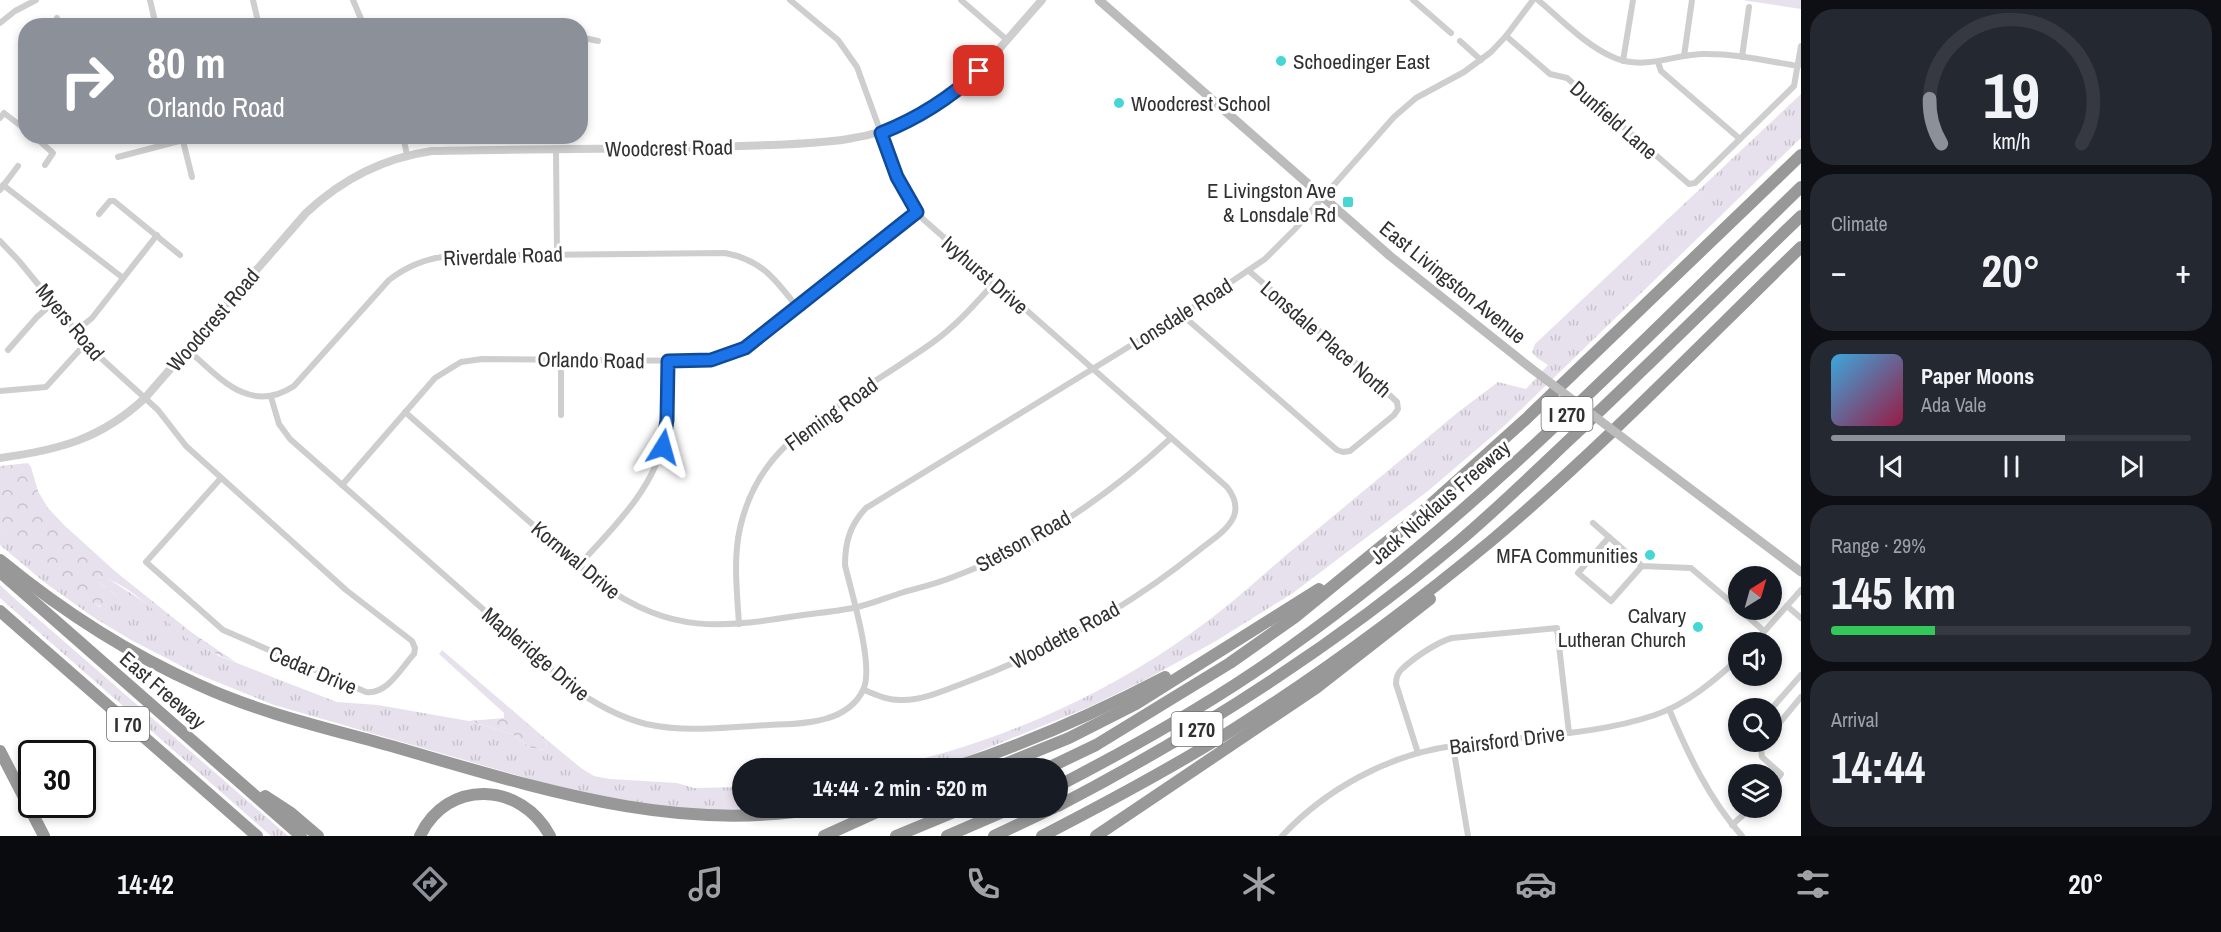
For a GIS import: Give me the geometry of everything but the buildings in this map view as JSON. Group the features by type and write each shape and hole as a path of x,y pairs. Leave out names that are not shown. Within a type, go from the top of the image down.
{"highway":[{"path":"1068,758 1096,745 1230,663 1295,617 1410,523 1518,426 1801,155"},
{"name":"Jack Nicklaus Freeway","path":"1068,781 1215,698 1294,645 1384,576 1512,466 1801,187"},
{"name":"Jack Nicklaus Freeway","path":"1068,800 1145,760 1233,707 1330,642 1402,587 1515,492 1801,216"},
{"path":"1042,836 1134,787 1237,727 1332,663 1489,542 1577,464 1801,247"},
{"path":"1096,836 1316,688 1471,566 1489,542"},
{"path":"0,560 68,611 123,647 201,687 264,710 581,800 663,816 755,818"},
{"path":"1018,758 1104,721 1176,680 1358,564"},
{"name":"East Freeway","path":"0,572 301,836"},
{"name":"I 70","path":"0,610 257,836"},
{"path":"983,758 1101,711 1235,641"},
{"path":"0,751 44,836"},
{"path":"231,775 291,813 318,836"},
{"path":"420,836 428,823 444,806 479,794 496,795 517,801 540,818 550,836"},
{"path":"827,834 863,818"},
{"path":"896,836 939,818"},
{"path":"947,836 989,818"},
{"name":"Jack Nicklaus Freeway","path":"994,836 1031,818"}],"main road":[{"name":"East Livingston Avenue","path":"1099,0 1390,256 1532,369 1801,572"}],"street":[{"path":"0,23 15,11 36,0"},
{"path":"150,0 154,18"},
{"path":"253,0 257,18"},
{"path":"352,0 360,18"},
{"name":"Ivyhurst Drive","path":"790,0 838,40 848,52 866,86 897,177 917,212 994,283 1227,487 1234,497 1236,508"},
{"path":"961,0 1007,40"},
{"name":"Woodcrest Road","path":"0,458 44,451 76,442 110,426 145,398 316,204 357,175 382,163 407,155 439,151 812,144 881,133 917,117 951,96 979,71 1042,0"},
{"path":"1413,0 1451,33"},
{"name":"Lonsdale Road","path":"855,608 845,565 845,552 853,523 866,508 1249,271 1272,252 1323,198 1394,117 1416,98 1482,60 1506,36 1533,0"},
{"path":"1538,0 1594,46 1623,61 1658,62 1684,56 1718,54 1798,66"},
{"path":"1623,61 1633,0"},
{"path":"1684,56 1692,0"},
{"path":"1742,57 1749,7"},
{"name":"Dunfield Lane","path":"1506,36 1550,74 1567,78 1685,183 1692,184 1740,139"},
{"path":"588,39 598,41"},
{"path":"1461,41 1482,60"},
{"path":"1658,62 1661,71 1740,139 1794,86 1801,46"},
{"path":"0,118 4,113 18,124"},
{"path":"43,144 53,153 45,165"},
{"path":"118,157 162,144"},
{"path":"184,144 192,177"},
{"path":"405,144 407,155"},
{"path":"556,150 557,255"},
{"path":"18,166 2,188 123,278"},
{"path":"99,214 110,201 114,201 180,255"},
{"name":"Orlando Road","path":"342,485 435,378 461,362 482,359 700,361 733,353 752,343 917,212"},
{"path":"76,331 92,318 157,235"},
{"name":"Myers Road","path":"0,241 86,343 108,366 145,398"},
{"name":"Riverdale Road","path":"271,397 294,386 389,280 423,261 450,256 716,253 736,255 750,260 769,273 797,307"},
{"name":"Lonsdale Place North","path":"1181,314 1336,450 1346,452 1394,415 1398,409 1397,402 1249,271"},
{"name":"Fleming Road","path":"739,624 736,564 741,527 753,491 771,462 803,429 934,342 964,316 994,283"},
{"path":"8,350 37,317 53,303"},
{"path":"0,391 46,387 86,343"},
{"path":"188,350 238,391 254,397 271,397"},
{"path":"561,360 561,415"},
{"path":"579,565 633,503 659,456 666,428 668,361"},
{"name":"Mapleridge Drive","path":"271,397 283,432 569,685 596,704 647,724 698,729 820,720 845,710 864,690"},
{"name":"Cedar Drive","path":"145,398 168,421 186,446 221,478 346,590 412,641 415,648 414,654 384,688 376,692 366,692 223,630 146,562 221,478"},
{"name":"Kornwal Drive","path":"405,412 579,565 616,595 656,616 687,623 739,624 855,608"},
{"name":"Stetson Road","path":"855,608 953,578 1002,556 1062,522 1109,489 1171,438"},
{"name":"Woodette Road","path":"864,690 894,700 914,699 994,672 1034,654 1108,614 1151,587 1224,530 1232,520 1236,508"},
{"path":"1593,523 1642,566 1691,568 1728,600"},
{"path":"1609,537 1578,573 1611,601 1642,566"},
{"path":"1752,620 1764,631 1801,590"},
{"path":"1787,606 1801,618"},
{"path":"855,608 867,661 864,690"},
{"path":"1418,753 1396,684 1397,676 1401,670 1445,640 1557,628 1569,733"},
{"name":"Bairsford Drive","path":"1282,836 1310,808 1376,768 1418,753 1453,746 1617,726 1669,709 1710,684 1728,668"},
{"path":"1781,698 1801,675"},
{"path":"1782,719 1801,697"},
{"path":"1669,709 1684,746 1701,778 1719,808 1742,836"},
{"path":"1453,746 1468,836"},
{"path":"1761,752 1762,757 1770,764"},
{"path":"1732,825 1740,818"}],"green space":[{"path":"1742,0 1801,0 1801,9"},
{"path":"1801,94 1801,138 1503,427 1428,491 1293,593 1216,641 1145,680 1089,707 964,758 926,758 1009,731 1050,714 1090,695 1165,651 1212,618 1457,413 1498,382 1526,389 1548,365 1532,352 1535,344"},
{"path":"28,463 38,491 48,508 64,525 116,572 191,632 237,663 190,640 134,594 110,580 98,577 97,581 118,597 118,601 108,609 95,604 52,573 0,525 0,466"},
{"path":"0,525 84,597 100,607 118,597 97,581 97,577 107,578 146,603 190,640 219,656 337,702 378,705 469,721 512,734 531,748 546,750 547,740 594,776 677,783 694,788 732,787 732,811 654,810 537,781 274,705 195,673 131,640 93,617 44,582 0,545"},
{"path":"0,585 288,836 271,836 0,598"},
{"path":"442,650 547,740 546,750 531,748 512,734 469,721 504,718 504,713 439,654"}],"place":[{"name":"Schoedinger East","path":"1281,61"},
{"name":"Woodcrest School","path":"1119,103"},
{"name":"E Livingston Ave & Lonsdale Rd","path":"1348,202"},
{"name":"MFA Communities","path":"1650,555"},
{"name":"Calvary Lutheran Church","path":"1698,627"}],"route":[{"path":"663,447 667,420 668,361 711,360 745,348 917,212 897,177 881,133 935,107 979,71"}]}
